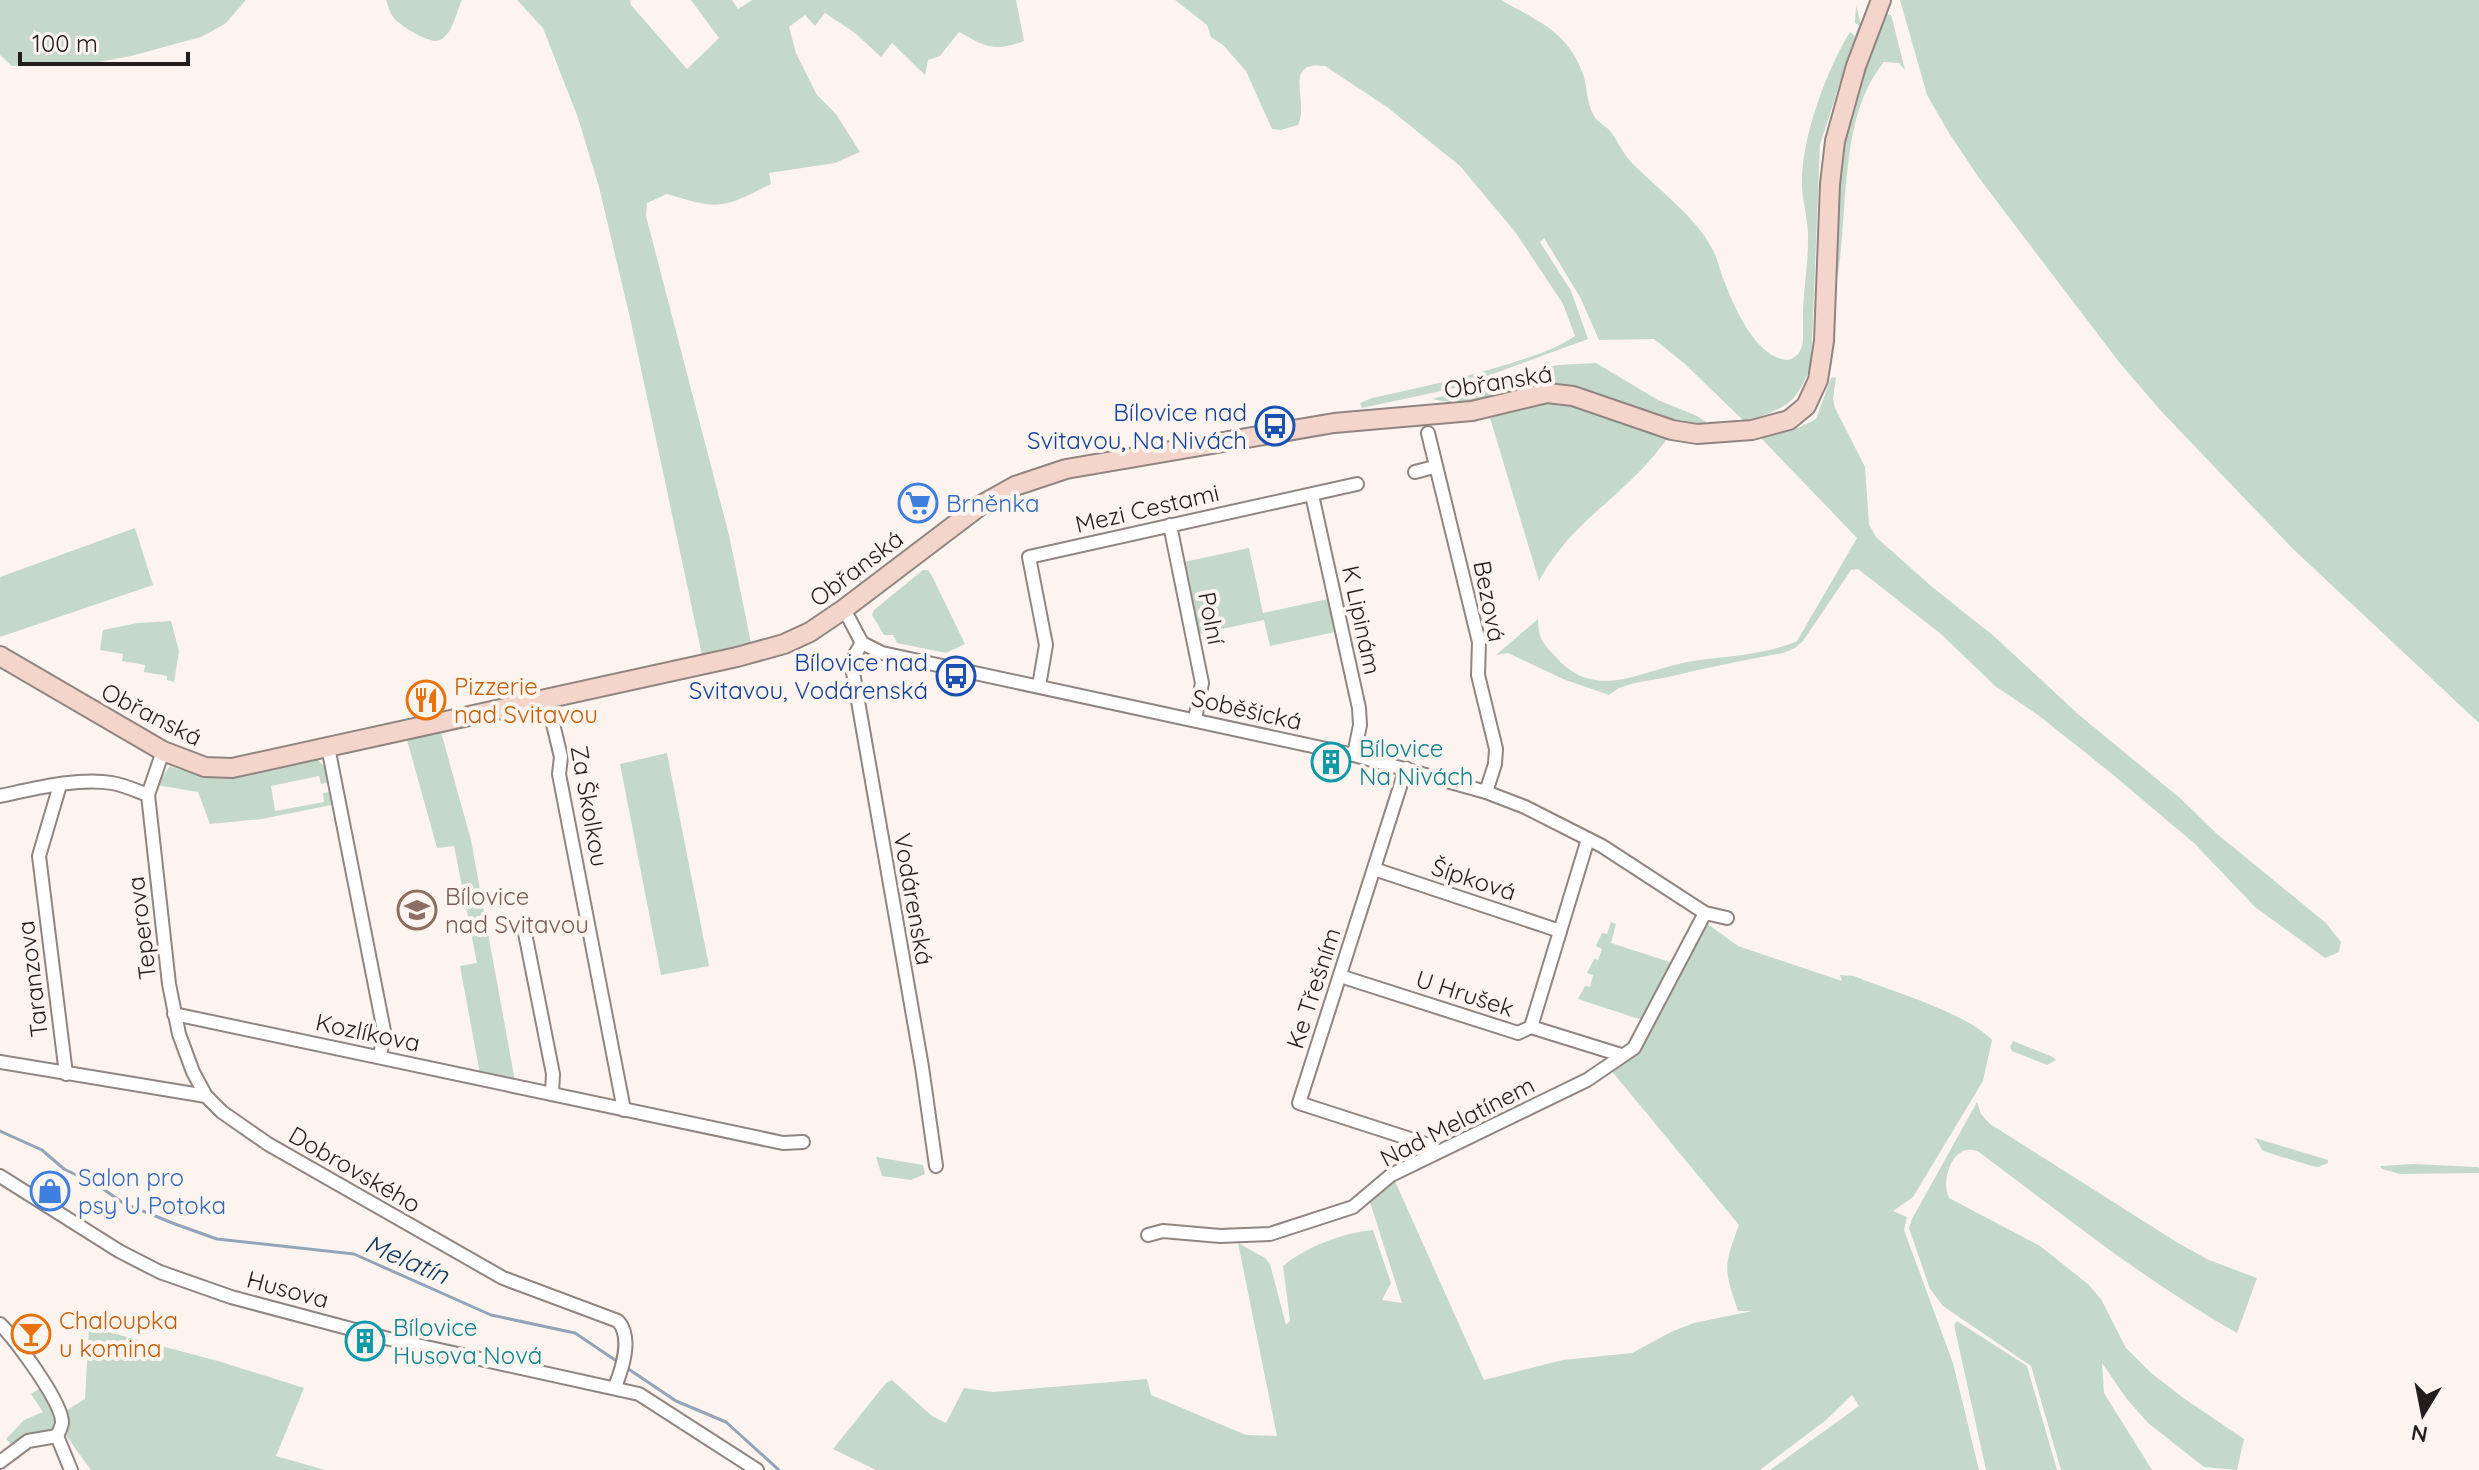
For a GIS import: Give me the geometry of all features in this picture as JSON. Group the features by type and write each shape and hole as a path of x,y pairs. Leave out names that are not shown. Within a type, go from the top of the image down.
{"main road":[{"name":"Obřanská","path":"0,656 163,751 189,763 232,768 770,649 810,632 844,609 960,519 1003,491 1040,477 1090,464 1334,423 1472,411 1547,393 1573,396 1687,433 1712,435 1782,423 1801,411 1810,400 1818,380 1824,341 1830,184 1835,141 1856,66 1881,0"}],"street":[{"name":"Bezová","path":"1428,433 1479,642 1478,675 1496,741 1495,764 1486,792"},
{"path":"1415,472 1434,467"},
{"name":"Mezi Cestami","path":"1039,686 1046,645 1029,557 1357,484"},
{"name":"K Lipinám","path":"1312,495 1359,708 1360,725 1354,755"},
{"name":"Polní","path":"1170,525 1202,683 1195,719"},
{"path":"844,609 862,643"},
{"name":"Soběšická","path":"862,643 876,651 899,657 1354,755 1486,792 1525,807 1588,839 1705,913 1727,918"},
{"name":"Vodárenská","path":"862,643 851,661 922,1067 936,1166"},
{"name":"Za Školkou","path":"547,699 561,757 559,774 624,1110"},
{"path":"328,747 384,1031 380,1057"},
{"name":"Teperova","path":"163,751 148,795 174,1014 189,1061 206,1096"},
{"name":"Ke Třešním","path":"1406,768 1299,1103 1432,1146"},
{"path":"0,796 60,785 111,783 148,795"},
{"name":"Taranzova","path":"60,785 39,856 66,1074"},
{"path":"1531,1027 1588,839"},
{"name":"Šípková","path":"1374,869 1560,931"},
{"name":"Nad Melatínem","path":"1148,1235 1163,1231 1229,1236 1270,1234 1348,1209 1366,1199 1391,1175 1587,1080 1634,1048 1705,913"},
{"path":"524,928 553,1074 552,1094"},
{"name":"U Hrušek","path":"1340,976 1518,1033 1531,1027 1621,1055"},
{"name":"Kozlíkova","path":"174,1014 783,1143 803,1142"},
{"path":"0,1062 206,1096"},
{"name":"Dobrovského","path":"206,1096 222,1112 268,1144 503,1278 618,1321 624,1328 625,1336 622,1365 615,1387"},
{"path":"1413,1156 1418,1141"},
{"name":"Husova","path":"0,1176 133,1260 220,1294 385,1338 639,1394 757,1470"},
{"path":"0,1324 19,1344 59,1409 62,1423 57,1436 71,1470"},
{"path":"0,1462 28,1441 57,1436"}],"green space":[{"path":"0,0 246,0 225,24 201,37 93,63 12,66 0,55"},
{"path":"386,0 462,0 448,33 436,41 416,34 397,21"},
{"path":"517,0 630,0 631,5 687,69 719,38 691,0 732,0 738,9 752,0 1016,0 1024,41 997,47 959,32 940,56 928,60 925,75 892,43 881,57 855,33 825,13 815,26 805,15 789,27 796,53 817,95 836,114 860,152 835,163 769,173 771,184 731,202 699,203 667,194 647,203 646,216 729,535 751,643 702,655 599,187 578,118 543,28"},
{"path":"1175,0 1501,0 1539,21 1560,37 1576,59 1597,120 1611,132 1631,162 1688,216 1706,238 1750,334 1767,351 1787,360 1800,352 1803,339 1808,241 1802,187 1805,149 1816,107 1832,66 1850,32 1855,36 1859,25 1855,23 1856,6 1862,28 1859,39 1855,38 1851,48 1820,145 1811,365 1794,398 1780,408 1745,422 1685,364 1654,339 1599,340 1580,297 1544,238 1540,242 1571,291 1588,339 1455,388 1362,408 1360,403 1372,398 1495,368 1560,345 1575,336 1563,304 1516,233 1460,166 1387,107 1325,66 1312,66 1304,69 1300,76 1301,115 1298,125 1272,129 1246,71 1223,45 1211,37 1207,25"},
{"path":"1900,0 2479,0 2479,723 2292,548 2161,411 2119,362 1979,178 1949,133 1927,95"},
{"path":"1885,13 1891,15 1905,70 1899,63 1884,62 1868,87 1858,114 1851,144 1839,270 1833,299 1838,162 1847,117"},
{"path":"1596,363 1658,400 1709,424 1679,423 1584,390 1551,383 1507,397 1465,405 1432,399 1557,365"},
{"path":"1836,377 1835,408 1865,467 1869,524 1876,537 1995,637 2078,714 2181,799 2216,833 2326,923 2341,942 2339,952 2325,958 2255,907 2195,844 2038,715 1995,686 1941,634 1858,569 1851,570 1803,641 1795,648 1637,683 1609,695 1563,679 1508,653 1496,655 1538,619 1542,639 1555,656 1571,670 1603,681 1638,676 1693,661 1759,652 1797,641 1857,538 1761,438 1798,428 1816,419 1831,378"},
{"path":"1553,401 1668,438 1640,471 1573,534 1539,581 1490,418"},
{"path":"135,528 153,585 0,637 0,577"},
{"path":"1249,548 1263,613 1328,599 1335,632 1270,646 1264,620 1199,634 1184,562"},
{"path":"923,570 928,570 932,576 965,644 946,653 897,643 893,635 884,635 872,615 874,610"},
{"path":"171,621 179,651 174,682 167,680 167,676 144,672 145,665 122,661 123,654 100,650 103,630"},
{"path":"441,732 471,840 515,1081 480,1074 460,966 477,963 454,846 437,848 407,740"},
{"path":"667,753 709,966 661,975 620,764"},
{"path":"317,759 326,768 329,782 321,784 319,776 271,786 275,811 324,802 323,793 329,792 331,805 262,819 210,824 198,792 156,785 170,766 207,775 225,775"},
{"path":"1611,922 1616,924 1611,943 1673,963 1645,1021 1578,999 1585,986 1590,987 1593,975 1587,973 1594,959 1598,960 1602,949 1596,946 1602,933 1607,934"},
{"path":"1705,922 1738,946 1842,981 1840,975 1854,976 1947,1012 1992,1040 1983,1081 1913,1197 1893,1211 1907,1217 1904,1230 1953,1363 1979,1470 1770,1470 1859,1406 1852,1395 1826,1420 1760,1470 876,1470 833,1449 886,1383 892,1380 932,1416 946,1423 964,1388 993,1392 1147,1379 1151,1395 1246,1435 1277,1436 1238,1243 1270,1264 1286,1325 1290,1321 1283,1266 1314,1247 1337,1237 1361,1232 1373,1230 1391,1283 1382,1300 1402,1303 1370,1202 1394,1179 1484,1380 1563,1360 1632,1353 1694,1323 1752,1311 1738,1311 1728,1277 1728,1260 1739,1225 1610,1069 1638,1048"},
{"path":"2013,1041 2056,1060 2047,1065 2012,1051"},
{"path":"1977,1102 1981,1114 1990,1124 2178,1243 2209,1260 2257,1278 2237,1333 2137,1269 1979,1152 1962,1151 1951,1163 1946,1181 1949,1198 2040,1246 2088,1284 2101,1299 2126,1348 2150,1372 2244,1439 2237,1470 2204,1467 2148,1423 2102,1363 2104,1393 2152,1470 2061,1470 2031,1366 1943,1306 1930,1289 1909,1228"},
{"path":"2255,1138 2328,1160 2328,1163 2312,1166 2263,1151"},
{"path":"876,1157 923,1165 925,1174 911,1180 882,1176"},
{"path":"2380,1166 2476,1167 2479,1173 2400,1174"},
{"path":"1957,1321 2027,1366 2057,1470 1986,1470 1954,1325"},
{"path":"89,1327 218,1361 304,1388 276,1456 325,1470 91,1470 62,1430 67,1410 85,1399"},
{"path":"42,1387 55,1412 56,1427 13,1446 6,1439 24,1420 43,1412 31,1394"}],"waterway":[{"name":"Melatín","path":"0,1131 42,1150 64,1169 99,1186 123,1203 175,1224 217,1239 354,1254 491,1315 575,1333 618,1362"},
{"name":"Melatín","path":"627,1368 676,1401 726,1422 779,1470"}],"place":[{"name":"Bílovice nad Svitavou, Na Nivách","path":"1275,426"},
{"name":"Brněnka","path":"918,503"},
{"name":"Bílovice nad Svitavou, Vodárenská","path":"956,676"},
{"name":"Pizzerie nad Svitavou","path":"426,700"},
{"name":"Bílovice Na Nivách","path":"1331,762"},
{"name":"Bílovice nad Svitavou","path":"417,910"},
{"name":"Salon pro psy U Potoka","path":"50,1191"},
{"name":"Chaloupka u komina","path":"31,1334"},
{"name":"Bílovice Husova Nová","path":"365,1341"}]}
